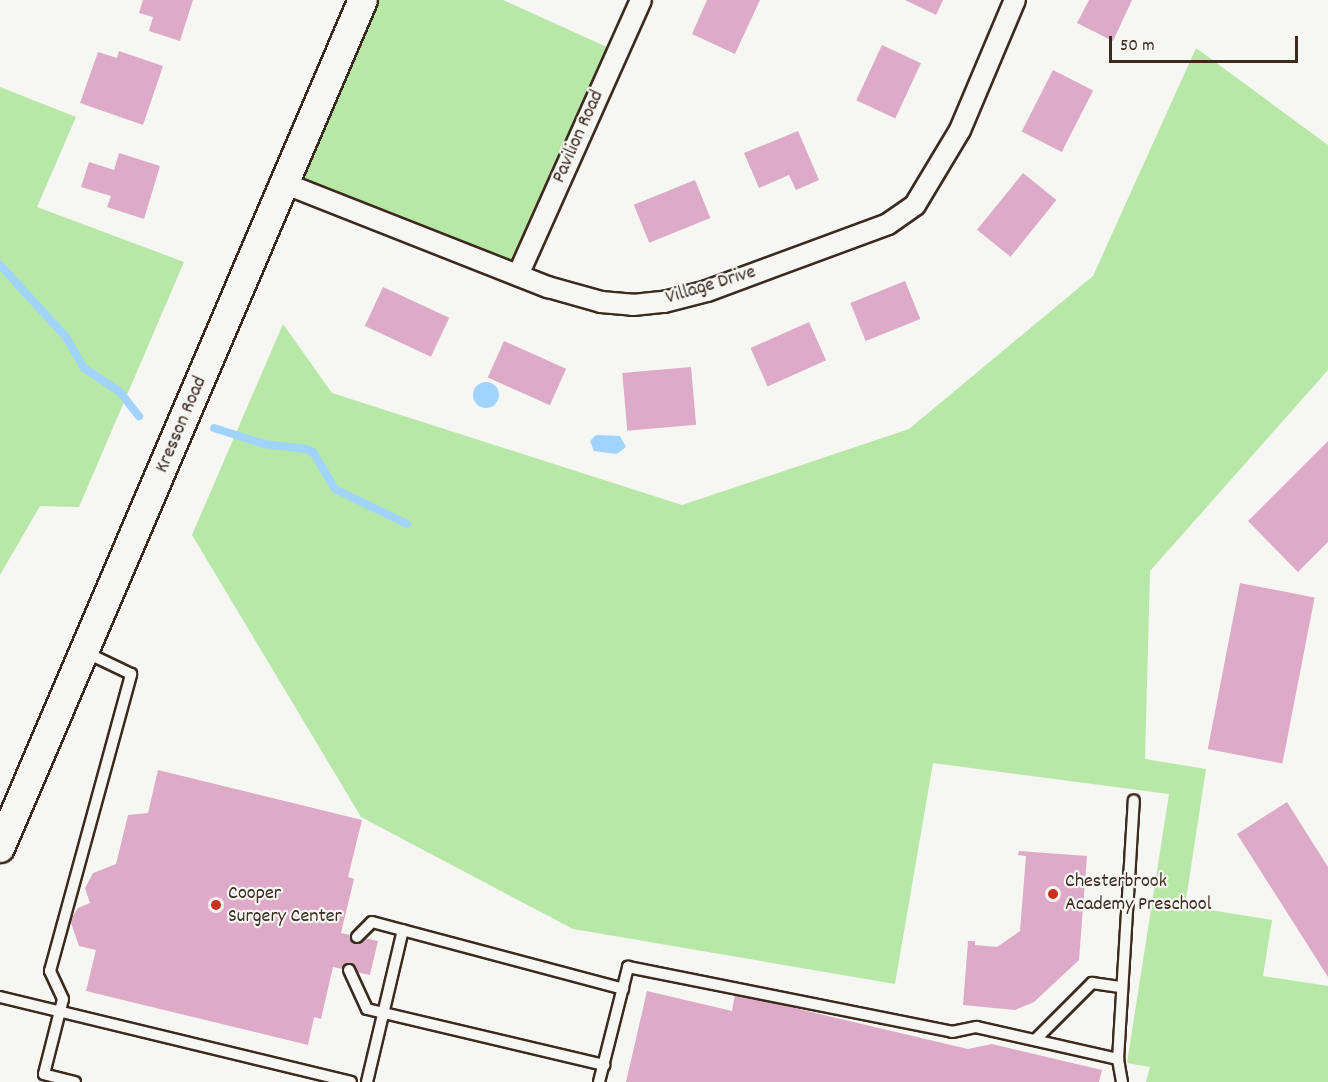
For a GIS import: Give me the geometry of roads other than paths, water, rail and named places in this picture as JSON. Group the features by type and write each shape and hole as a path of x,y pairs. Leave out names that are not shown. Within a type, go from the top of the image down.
{"main road":[{"name":"Kresson Road","path":"0,848 363,0"}],"street":[{"name":"Pavilion Road","path":"518,275 641,0"},
{"name":"Village Drive","path":"286,183 518,275 601,302 664,302 707,291 888,224 915,205 927,190 960,130 1015,0"}],"lane":[{"path":"75,1082 44,1074 63,999 50,971 131,674 85,651"},
{"path":"1122,1082 1118,1059 1134,800"},
{"path":"357,937 372,922 623,989"},
{"path":"366,1082 403,930"},
{"path":"599,1082 628,967 952,1032 976,1027 1118,1059"},
{"path":"349,970 367,1009 604,1065"},
{"path":"1035,1040 1092,983 1122,987"},
{"path":"0,997 351,1082"}],"water":[{"path":"486,382 495,386 499,395 495,404 486,408 477,404 473,395 477,386"},
{"path":"596,435 620,436 626,447 617,454 594,451 590,441"}],"waterway":[{"path":"0,265 66,337 84,368 120,392 139,416"},
{"path":"214,428 264,444 306,449 313,452 335,489 407,524"}],"place":[{"name":"Chesterbrook Academy Preschool","path":"1053,894"},
{"name":"Cooper Surgery Center","path":"216,905"}]}
